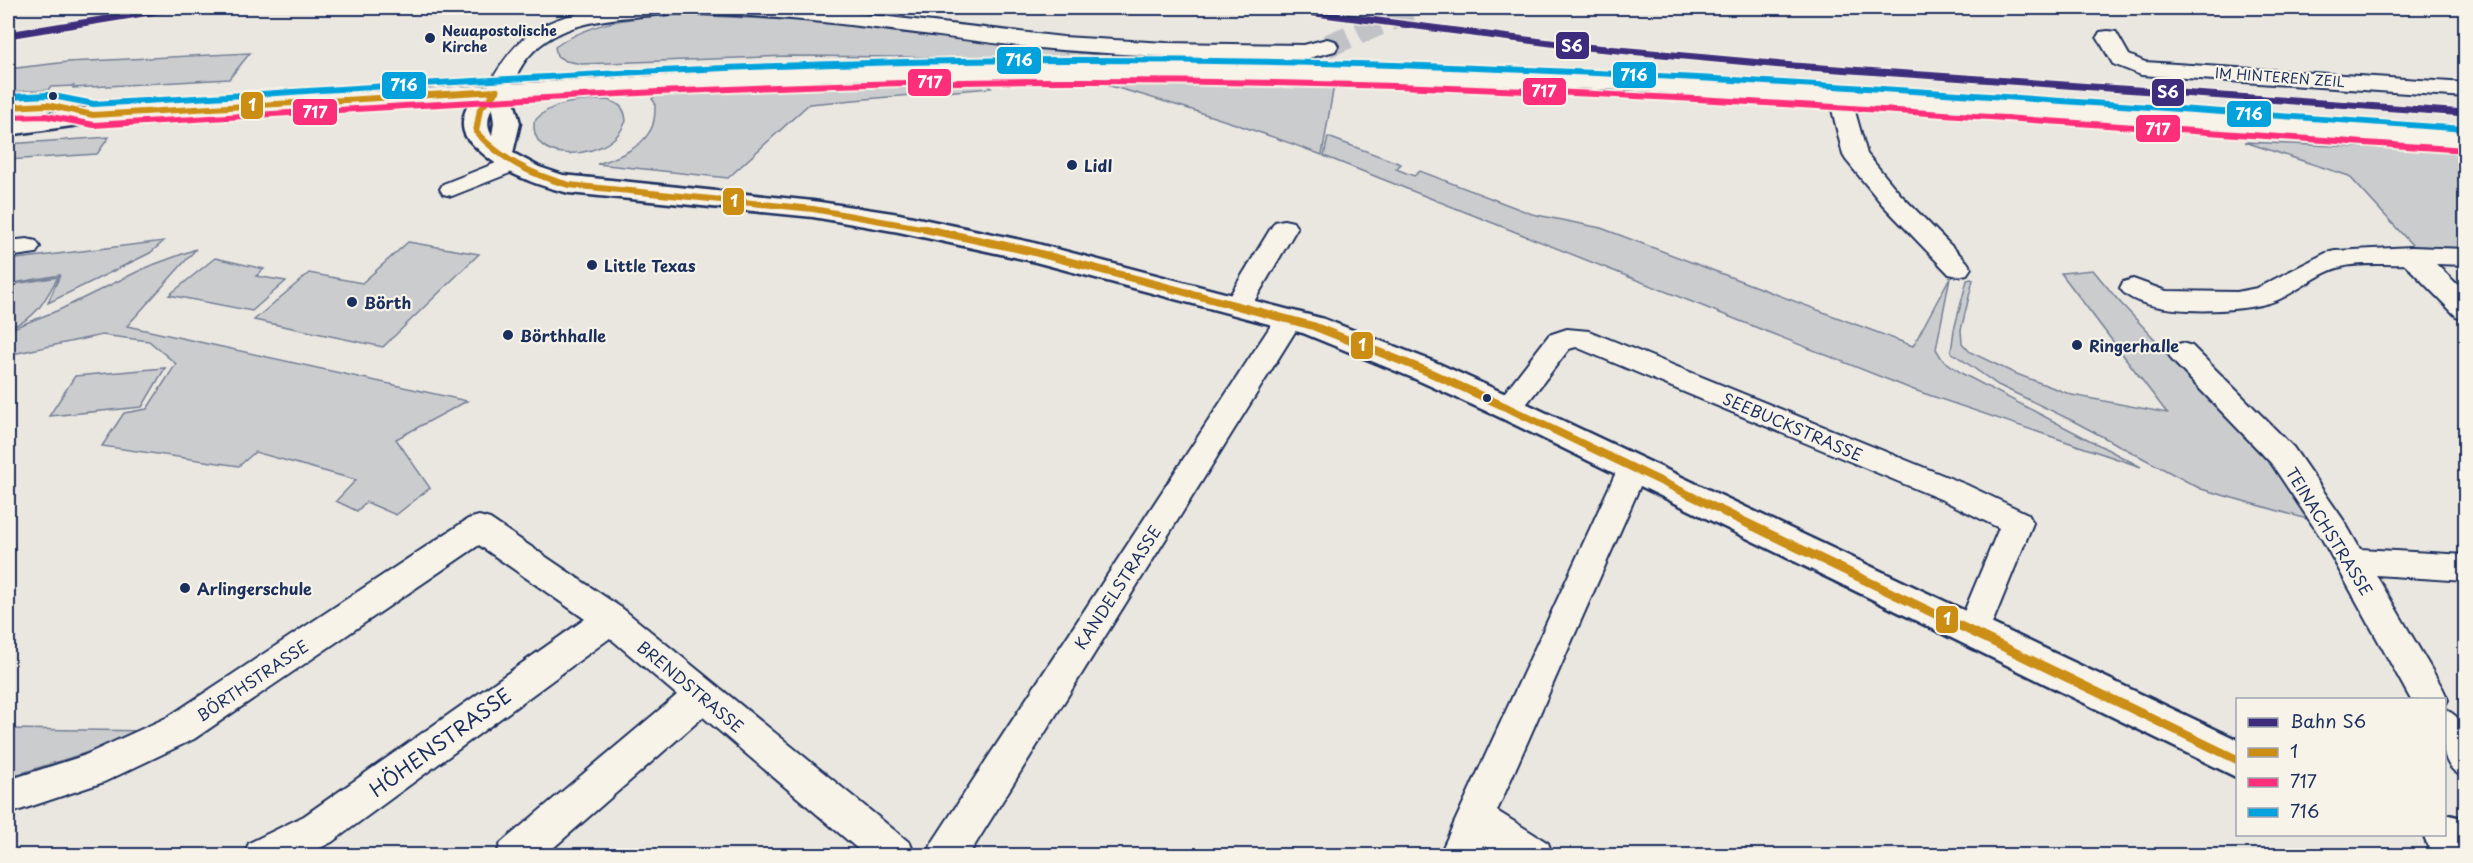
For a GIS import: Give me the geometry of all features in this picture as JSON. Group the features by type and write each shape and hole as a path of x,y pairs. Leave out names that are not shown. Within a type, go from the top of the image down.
{"main road":[{"path":"8,126 93,116 838,73 1074,70 1353,73 1623,82 1840,96 2098,117 2466,140"},
{"path":"497,91 482,103 475,115 476,132 505,159 527,174 569,185 813,209 899,223 1030,251 1238,305 1361,344 1508,408 2236,759"},
{"path":"8,107 47,105 93,116"},
{"path":"2446,834 2466,839"}],"street":[{"path":"497,91 519,54 538,37 554,29 600,15 667,8"},
{"path":"708,8 755,8 846,16 1029,40 1120,47 1305,52 1327,46"},
{"name":"IM HINTEREN ZEIL","path":"2108,37 2121,59 2141,68 2466,90"},
{"path":"1840,96 1855,155 1891,199 1958,268"},
{"path":"452,189 505,159"},
{"path":"1238,305 1284,228"},
{"path":"2412,255 2466,310"},
{"path":"2133,288 2163,300 2237,301 2265,295 2335,259 2412,255 2466,257"},
{"name":"KANDELSTRASSE","path":"946,855 1289,320"},
{"name":"SEEBUCKSTRASSE","path":"1508,408 1559,342 1567,338 1579,338 1956,493 2017,523 1973,631"},
{"name":"TEINACHSTRASSE","path":"2182,353 2282,455 2333,530 2429,698"},
{"path":"1458,855 1633,468"},
{"name":"BRENDSTRASSE","path":"479,528 611,619 896,855"},
{"name":"BÖRTHSTRASSE","path":"8,797 91,770 181,728 479,528"},
{"path":"2351,561 2466,568"},
{"name":"HÖHENSTRASSE","path":"263,855 318,829 611,619"},
{"path":"515,855 702,696"},
{"path":"2446,727 2466,762"},
{"path":"1476,819 1534,855"}],"shaded area":[{"path":"687,15 831,22 1132,59 788,56 582,64 566,61 557,56 555,47 586,30 635,18"},
{"path":"250,53 229,79 73,88 74,86 50,87 48,90 8,92 8,69 68,62"},
{"path":"1099,80 1334,85 1322,155 1211,116 1099,83"},
{"path":"930,84 986,84 991,88 809,104 728,178 597,164 627,152 646,137 652,128 654,117 655,103 652,99 657,95"},
{"path":"608,100 621,107 626,121 617,136 602,146 590,151 564,153 542,145 536,135 534,122 549,110 578,101"},
{"path":"109,137 97,154 8,160 8,144"},
{"path":"1328,137 1401,164 1396,169 1414,176 1420,171 1532,214 1601,228 1913,346 1950,277 1936,349 1942,359 1963,374 2141,467 1914,390 1324,156"},
{"path":"2245,142 2465,152 2465,249 2413,246 2349,176"},
{"path":"164,241 150,253 48,303 60,275 8,284 8,260"},
{"name":"Börth","path":"408,242 479,254 383,347 254,320 309,273 362,283"},
{"path":"196,249 127,326 467,401 396,439 430,488 396,515 366,502 357,511 336,501 356,480 255,452 239,466 102,446 124,413 147,409 176,364 149,341 102,335 8,355 8,330 59,310 147,267"},
{"path":"215,258 264,269 256,276 286,281 252,311 169,295"},
{"path":"2093,270 2117,299 2197,384 2273,458 2314,521 2201,489 2075,422 1998,385 1951,352 1954,330 1967,280 1971,279 1973,280 1961,330 1962,343 1970,352 2014,373 2072,395 2167,413 2061,273"},
{"path":"58,277 44,302 32,315 8,327 8,285"},
{"path":"165,368 142,407 49,416 75,376"},
{"path":"8,729 155,731 9,777"}],"tunnel":[{"path":"1327,46 1419,8"}],"rail line":[{"name":"S6","path":"8,35 175,8"},
{"name":"S6","path":"1276,8 1574,46 1794,66 2466,113"}],"transit line":[{"name":"716","path":"8,97 48,95 94,104 582,75 827,64 1071,60 1246,61 1595,73 1769,82 2466,129"},
{"name":"717","path":"9,117 46,116 94,125 582,96 827,85 1071,81 1246,82 1595,94 1769,103 2465,150"},
{"name":"1","path":"497,91 480,109 476,132 507,160 555,181 569,185 813,209 899,223 1030,251 1313,326 1424,370 1508,408 2236,759"},
{"name":"1","path":"8,107 47,105 93,115 497,91"}],"place":[{"name":"Neuapostolische Kirche","path":"430,38"},
{"name":"Lidl","path":"1072,165"},
{"name":"Little Texas","path":"592,265"},
{"name":"Börth","path":"352,302"},
{"name":"Börthhalle","path":"508,335"},
{"name":"Ringerhalle","path":"2077,345"},
{"name":"Arlingerschule","path":"185,588"}]}
